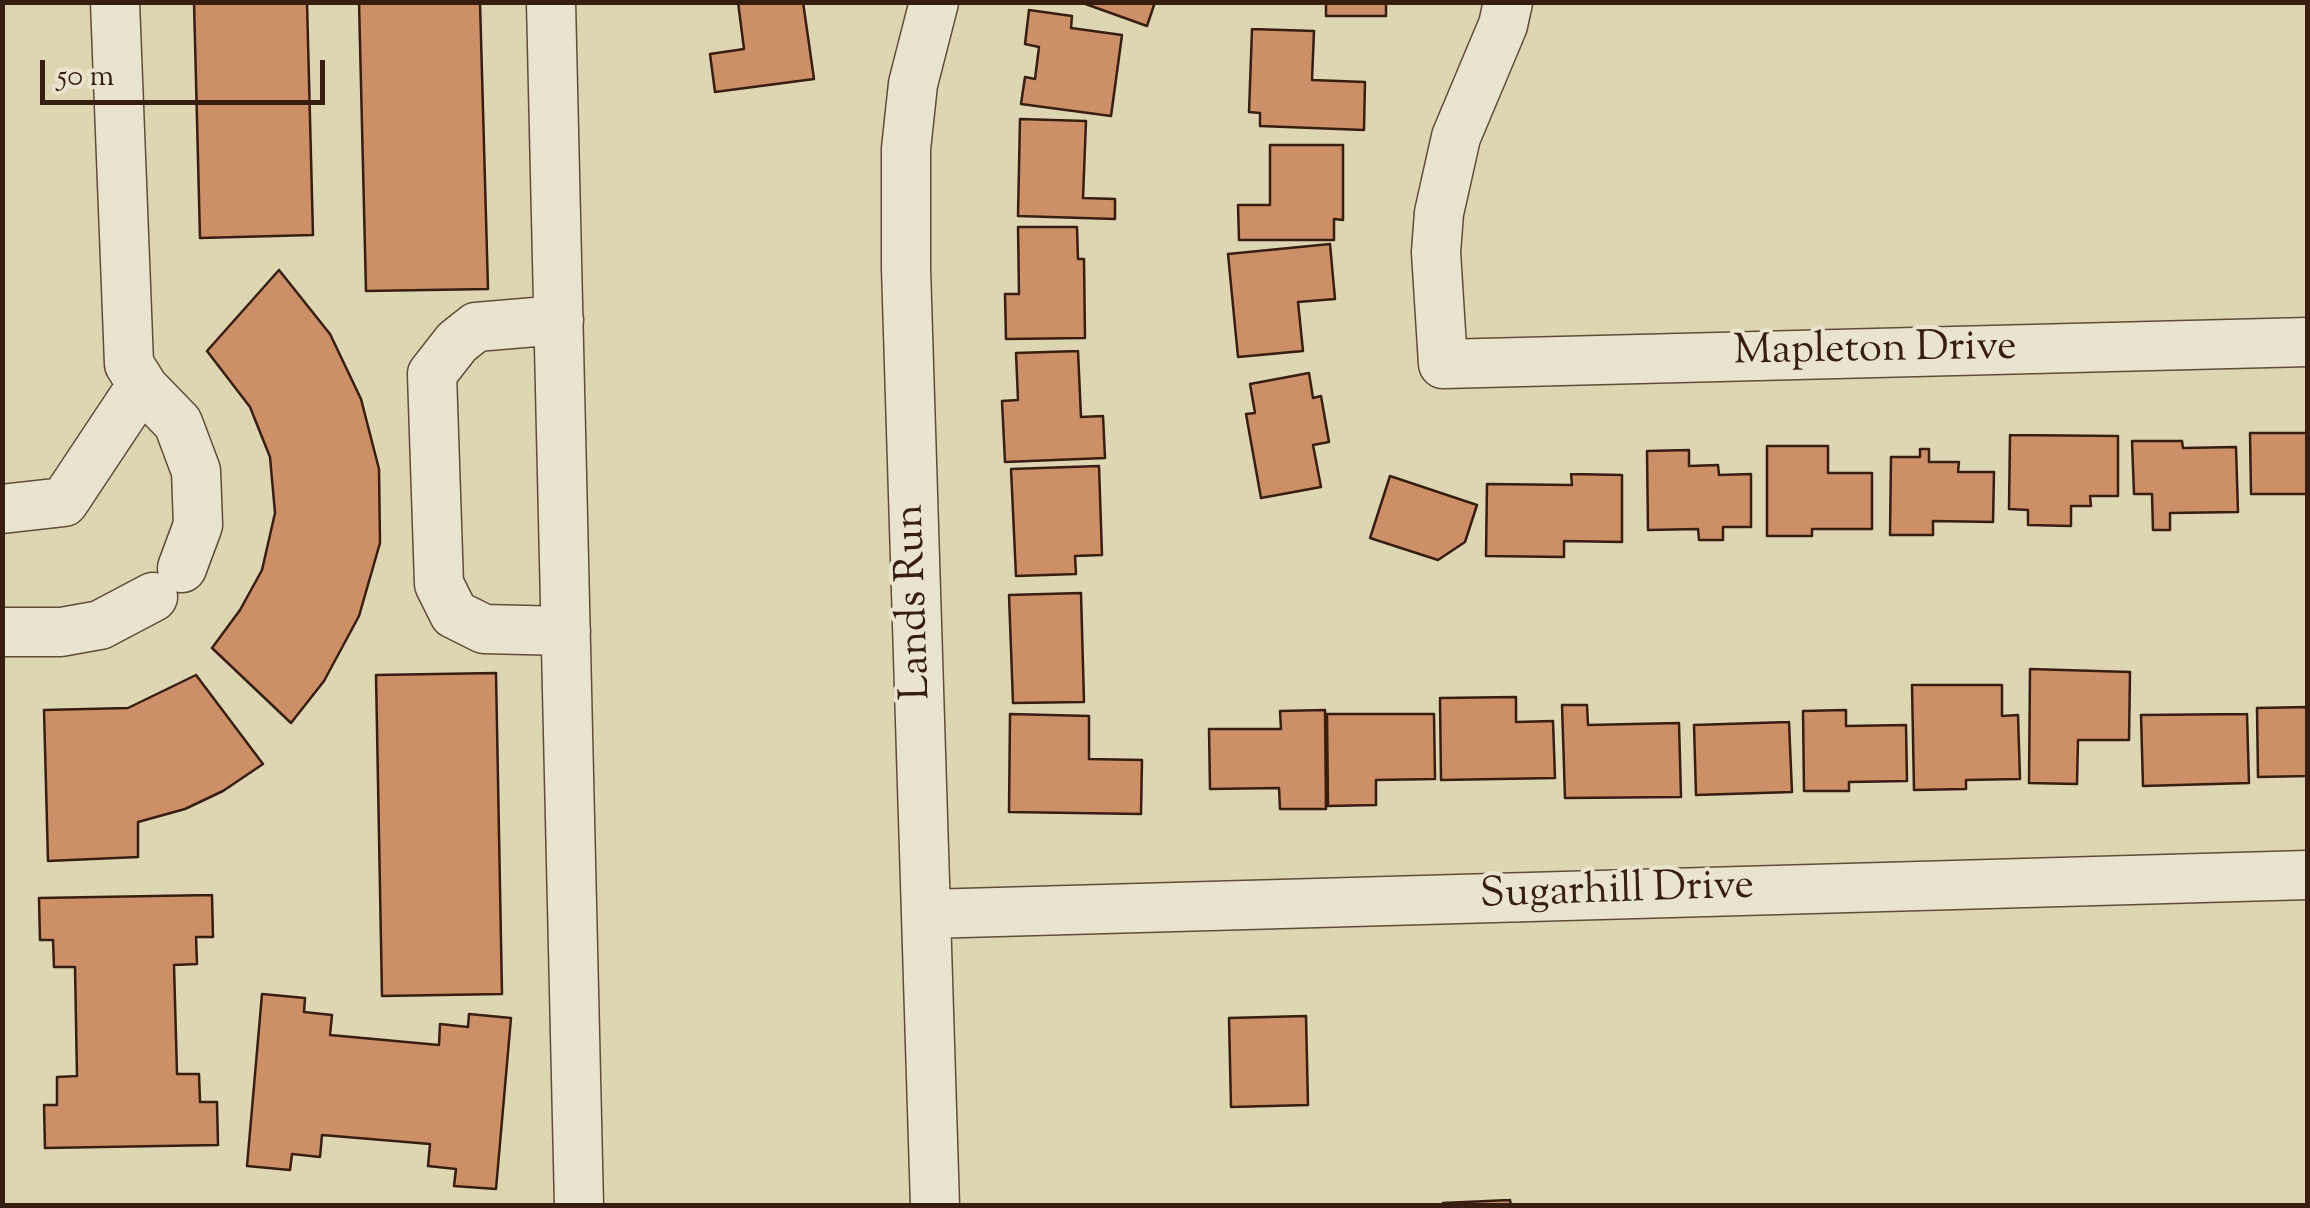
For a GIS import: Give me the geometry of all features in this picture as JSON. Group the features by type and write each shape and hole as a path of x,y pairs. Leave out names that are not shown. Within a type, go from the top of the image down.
{"street":[{"path":"2,632 61,632 100,625 168,583 198,525 196,472 178,422 144,388 129,364 115,2"},
{"path":"551,2 580,1206"},
{"name":"Lands Run","path":"934,2 913,84 906,149 906,268 935,1206"},
{"name":"Mapleton Drive","path":"1508,2 1503,25 1456,136 1439,213 1436,252 1443,364 2308,342"},
{"path":"559,320 476,327 457,342 432,374 439,584 446,599 454,614 484,629 566,631"},
{"path":"2,509 64,502 131,401 144,388"},
{"name":"Sugarhill Drive","path":"927,914 2308,874"}],"building":[{"path":"194,2 307,2 313,235 200,238"},
{"path":"359,2 480,2 488,289 366,291"},
{"path":"738,2 803,2 814,79 715,92 710,54 744,49"},
{"path":"1080,2 1155,2 1147,26"},
{"path":"1326,2 1386,2 1386,16 1326,16"},
{"path":"1029,10 1072,16 1071,28 1122,35 1111,116 1021,104 1025,77 1035,79 1039,47 1025,44"},
{"path":"1252,29 1314,31 1312,80 1365,82 1364,130 1260,126 1260,113 1249,112"},
{"path":"1020,119 1086,121 1083,198 1115,199 1115,219 1018,216"},
{"path":"1270,145 1343,145 1343,220 1334,219 1334,240 1239,240 1238,205 1270,205"},
{"path":"1018,227 1077,227 1078,259 1084,259 1085,338 1006,339 1005,294 1019,294"},
{"path":"1330,244 1335,299 1298,302 1303,351 1238,357 1228,254"},
{"path":"279,270 330,334 361,399 379,469 380,543 359,616 324,681 291,723 212,648 240,610 262,570 275,513 270,457 250,407 207,351"},
{"path":"1078,351 1081,417 1103,416 1105,458 1005,462 1002,401 1018,400 1016,353"},
{"path":"1309,373 1313,398 1321,396 1329,442 1313,445 1321,487 1261,498 1246,414 1255,413 1250,384"},
{"path":"2250,433 2308,433 2308,494 2251,494"},
{"path":"2010,435 2118,436 2118,496 2090,496 2091,506 2071,506 2071,526 2028,525 2028,510 2009,509"},
{"path":"2132,441 2182,441 2183,448 2236,447 2238,512 2170,513 2170,530 2153,530 2152,494 2134,494"},
{"path":"1767,446 1828,446 1828,473 1872,473 1872,529 1812,529 1812,536 1767,536"},
{"path":"1920,449 1929,449 1929,462 1959,462 1958,472 1994,472 1993,522 1933,521 1933,535 1890,535 1891,457 1920,457"},
{"path":"1689,450 1689,466 1718,465 1719,475 1751,474 1751,527 1723,527 1723,540 1699,540 1698,529 1648,530 1647,451"},
{"path":"1099,466 1102,555 1075,556 1076,574 1016,576 1011,469"},
{"path":"1571,474 1622,475 1622,542 1564,541 1564,557 1486,556 1487,484 1572,485"},
{"path":"1390,476 1477,505 1465,542 1438,560 1370,538"},
{"path":"1081,593 1084,702 1013,703 1009,595"},
{"path":"2030,669 2130,672 2129,740 2078,740 2077,784 2029,783"},
{"path":"496,673 502,994 382,996 376,675"},
{"path":"196,675 263,764 223,791 185,809 138,822 138,857 48,861 44,710 128,708"},
{"path":"1912,685 2002,685 2002,716 2018,715 2020,779 1966,780 1966,789 1914,790"},
{"path":"1516,697 1516,722 1553,721 1555,778 1441,780 1440,698"},
{"path":"1562,705 1587,705 1588,725 1679,723 1681,797 1565,798"},
{"path":"2308,707 2308,776 2258,777 2257,708"},
{"path":"1325,710 1326,809 1280,809 1279,788 1210,789 1209,729 1281,729 1280,711"},
{"path":"1846,710 1846,726 1906,725 1907,781 1849,782 1849,791 1804,791 1803,711"},
{"path":"1010,714 1089,716 1089,759 1142,760 1141,814 1009,812"},
{"path":"1327,714 1434,714 1435,779 1376,780 1376,805 1328,806"},
{"path":"2247,714 2249,783 2143,786 2141,715"},
{"path":"1789,722 1792,792 1696,795 1694,725"},
{"path":"212,895 213,937 196,937 197,964 174,965 177,1074 199,1074 200,1102 217,1102 218,1145 45,1148 44,1105 57,1105 57,1077 77,1076 75,967 54,967 53,940 40,940 39,898"},
{"path":"262,994 305,998 304,1012 332,1015 330,1035 439,1045 440,1024 468,1027 469,1014 511,1018 496,1189 454,1186 456,1169 428,1166 430,1144 322,1135 320,1157 292,1154 290,1170 247,1166"},
{"path":"1306,1016 1308,1105 1231,1107 1229,1018"},
{"path":"1510,1200 1511,1206 1443,1206 1443,1203"}]}
